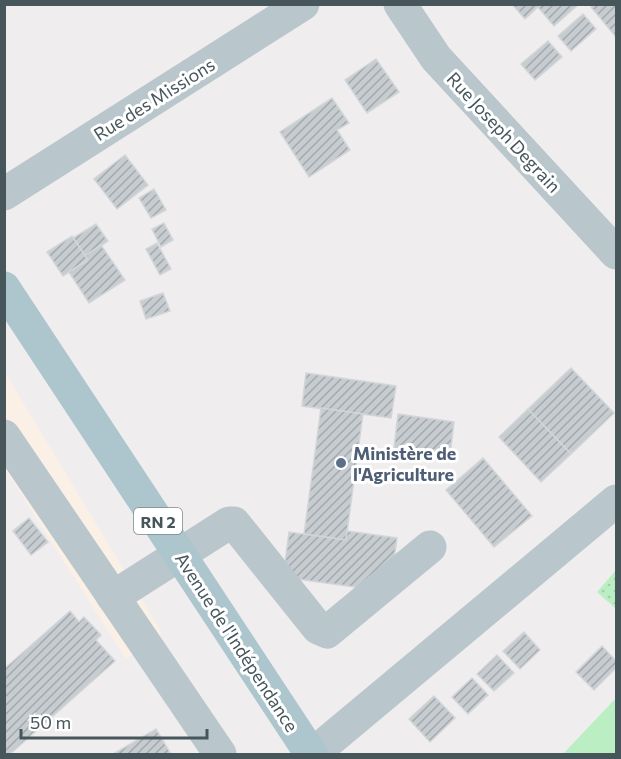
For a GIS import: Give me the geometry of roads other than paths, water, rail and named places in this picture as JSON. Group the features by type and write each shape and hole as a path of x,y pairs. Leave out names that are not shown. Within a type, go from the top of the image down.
{"main road":[{"name":"Avenue de l'Indépendance","path":"4,288 312,754"}],"street":[{"name":"Rue des Missions","path":"4,194 303,4"},
{"name":"Rue Joseph Degrain","path":"400,4 436,58 616,253"},
{"path":"4,435 220,754"},
{"path":"312,754 616,501"},
{"path":"113,597 229,523 234,523 318,628 327,632 430,547"}],"place":[{"name":"Ministère de l'Agriculture","path":"341,463"}]}
